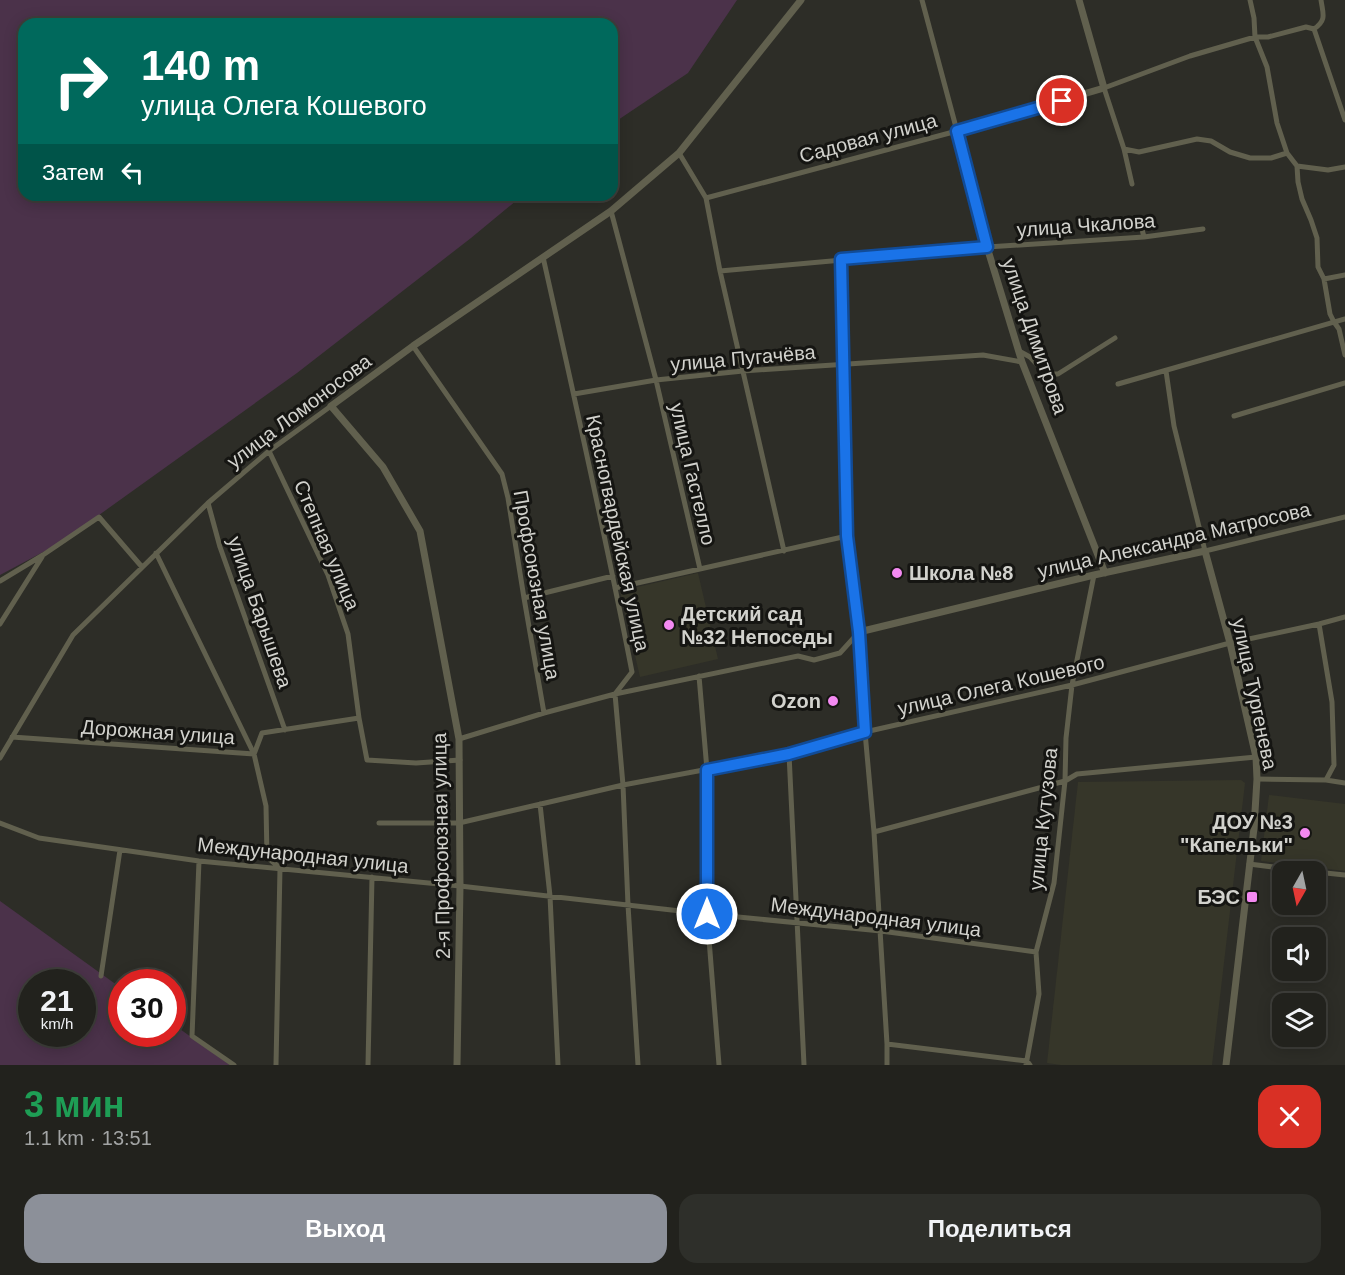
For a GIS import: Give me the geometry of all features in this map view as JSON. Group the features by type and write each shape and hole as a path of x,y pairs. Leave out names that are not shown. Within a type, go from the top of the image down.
{"street":[{"name":"улица Ломоносова","path":"0,758 73,635 208,503 269,451 413,346 611,211 679,153 801,0"},
{"name":"улица Димитрова","path":"922,0 987,247 1019,351 1105,573"},
{"path":"1079,0 1124,149 1132,184"},
{"path":"1250,0 1255,37 1267,67 1277,123 1287,153 1297,166 1302,199 1317,238 1318,267 1324,279 1330,314 1339,329 1345,355"},
{"path":"1321,0 1324,18 1314,29 1345,120"},
{"name":"Садовая улица","path":"706,198 957,131 1104,88 1190,56 1255,37 1268,37 1306,27 1314,29"},
{"path":"1124,149 1139,152 1197,139 1211,141 1230,152 1250,158 1271,158 1287,153"},
{"path":"679,153 706,198 720,271 784,550"},
{"path":"1297,166 1328,170 1345,167"},
{"name":"улица Гастелло","path":"611,211 656,380 700,569"},
{"path":"1139,218 1144,237"},
{"name":"улица Чкалова","path":"720,271 987,247 1144,237 1203,229"},
{"name":"Красногвардейская улица","path":"543,257 632,672 615,694"},
{"path":"841,259 847,536 859,632 881,931 887,1065"},
{"path":"1324,279 1345,275"},
{"path":"1118,384 1345,319"},
{"path":"1019,351 1030,357 1046,374 1058,374 1115,338"},
{"name":"Профсоюзная улица","path":"413,346 502,474 544,713"},
{"name":"улица Пугачёва","path":"574,394 656,380 743,371 982,355 1023,362"},
{"name":"улица Тургенева","path":"1166,371 1174,426 1230,643 1256,757 1254,828 1226,1065"},
{"path":"1234,416 1345,383"},
{"name":"2-я Профсоюзная улица","path":"331,406 383,467 420,531 459,738 460,886 457,1065"},
{"name":"Степная улица","path":"269,451 328,575 348,634 367,760 416,764 459,760"},
{"name":"улица Барышева","path":"208,503 220,547 285,730"},
{"path":"0,581 99,517 142,567"},
{"name":"улица Александра Матросова","path":"859,632 1345,517"},
{"path":"615,588 847,536"},
{"path":"156,553 254,754 266,806 267,857 280,868 276,1065"},
{"path":"0,624 43,555"},
{"name":"улица Кутузова","path":"1027,1064 1039,994 1036,952 1054,883 1072,685 1094,575"},
{"path":"524,598 613,576"},
{"name":"улица Олега Кошевого","path":"379,823 459,823 623,785 789,754 865,732 1072,685 1230,643 1345,617"},
{"path":"1319,624 1332,702 1334,765 1326,780"},
{"path":"459,738 615,694 798,656 814,660 840,653 859,632"},
{"path":"699,676 707,770 707,914 719,1065"},
{"path":"615,694 623,785 638,1065"},
{"name":"Дорожная улица","path":"12,737 254,754 262,733 359,718"},
{"path":"789,754 804,1065"},
{"path":"874,832 1065,781 1077,774 1256,757"},
{"path":"1257,779 1326,780 1345,783"},
{"path":"540,804 550,896 558,1065"},
{"name":"Международная улица","path":"0,823 39,838 199,861 881,931 1036,952"},
{"path":"101,976 120,850"},
{"path":"199,861 192,1036 234,1065"},
{"path":"1249,864 1272,867"},
{"path":"1326,873 1345,875"},
{"path":"368,1065 372,877"},
{"path":"887,1044 1027,1064"}],"shaded area":[{"path":"0,0 737,0 688,73 618,120 618,18 18,18 18,201 516,201 297,373 60,543 0,575"},
{"name":"Детский сад №32 Непоседы","path":"698,573 718,659 640,677 620,591"},
{"name":"БЭС","path":"1241,780 1245,783 1212,1065 1061,1065 1047,1063 1078,782"},
{"name":"ДОУ №3 \"Капельки\"","path":"1269,795 1345,804 1345,871 1326,869 1326,861 1261,861"},
{"path":"0,901 95,969 18,969 18,1047 96,1047 96,970 108,979 108,1047 186,1047 186,1033 230,1065 0,1065"}],"place":[{"name":"Школа №8","path":"897,573"},
{"name":"Детский сад №32 Непоседы","path":"669,625"},
{"name":"Ozon","path":"833,701"},
{"name":"ДОУ №3 \"Капельки\"","path":"1305,833"},
{"name":"БЭС","path":"1252,897"}],"route":[{"path":"707,914 707,770 789,754 865,732 859,632 847,536 841,259 987,247 957,131 1062,101"}]}
